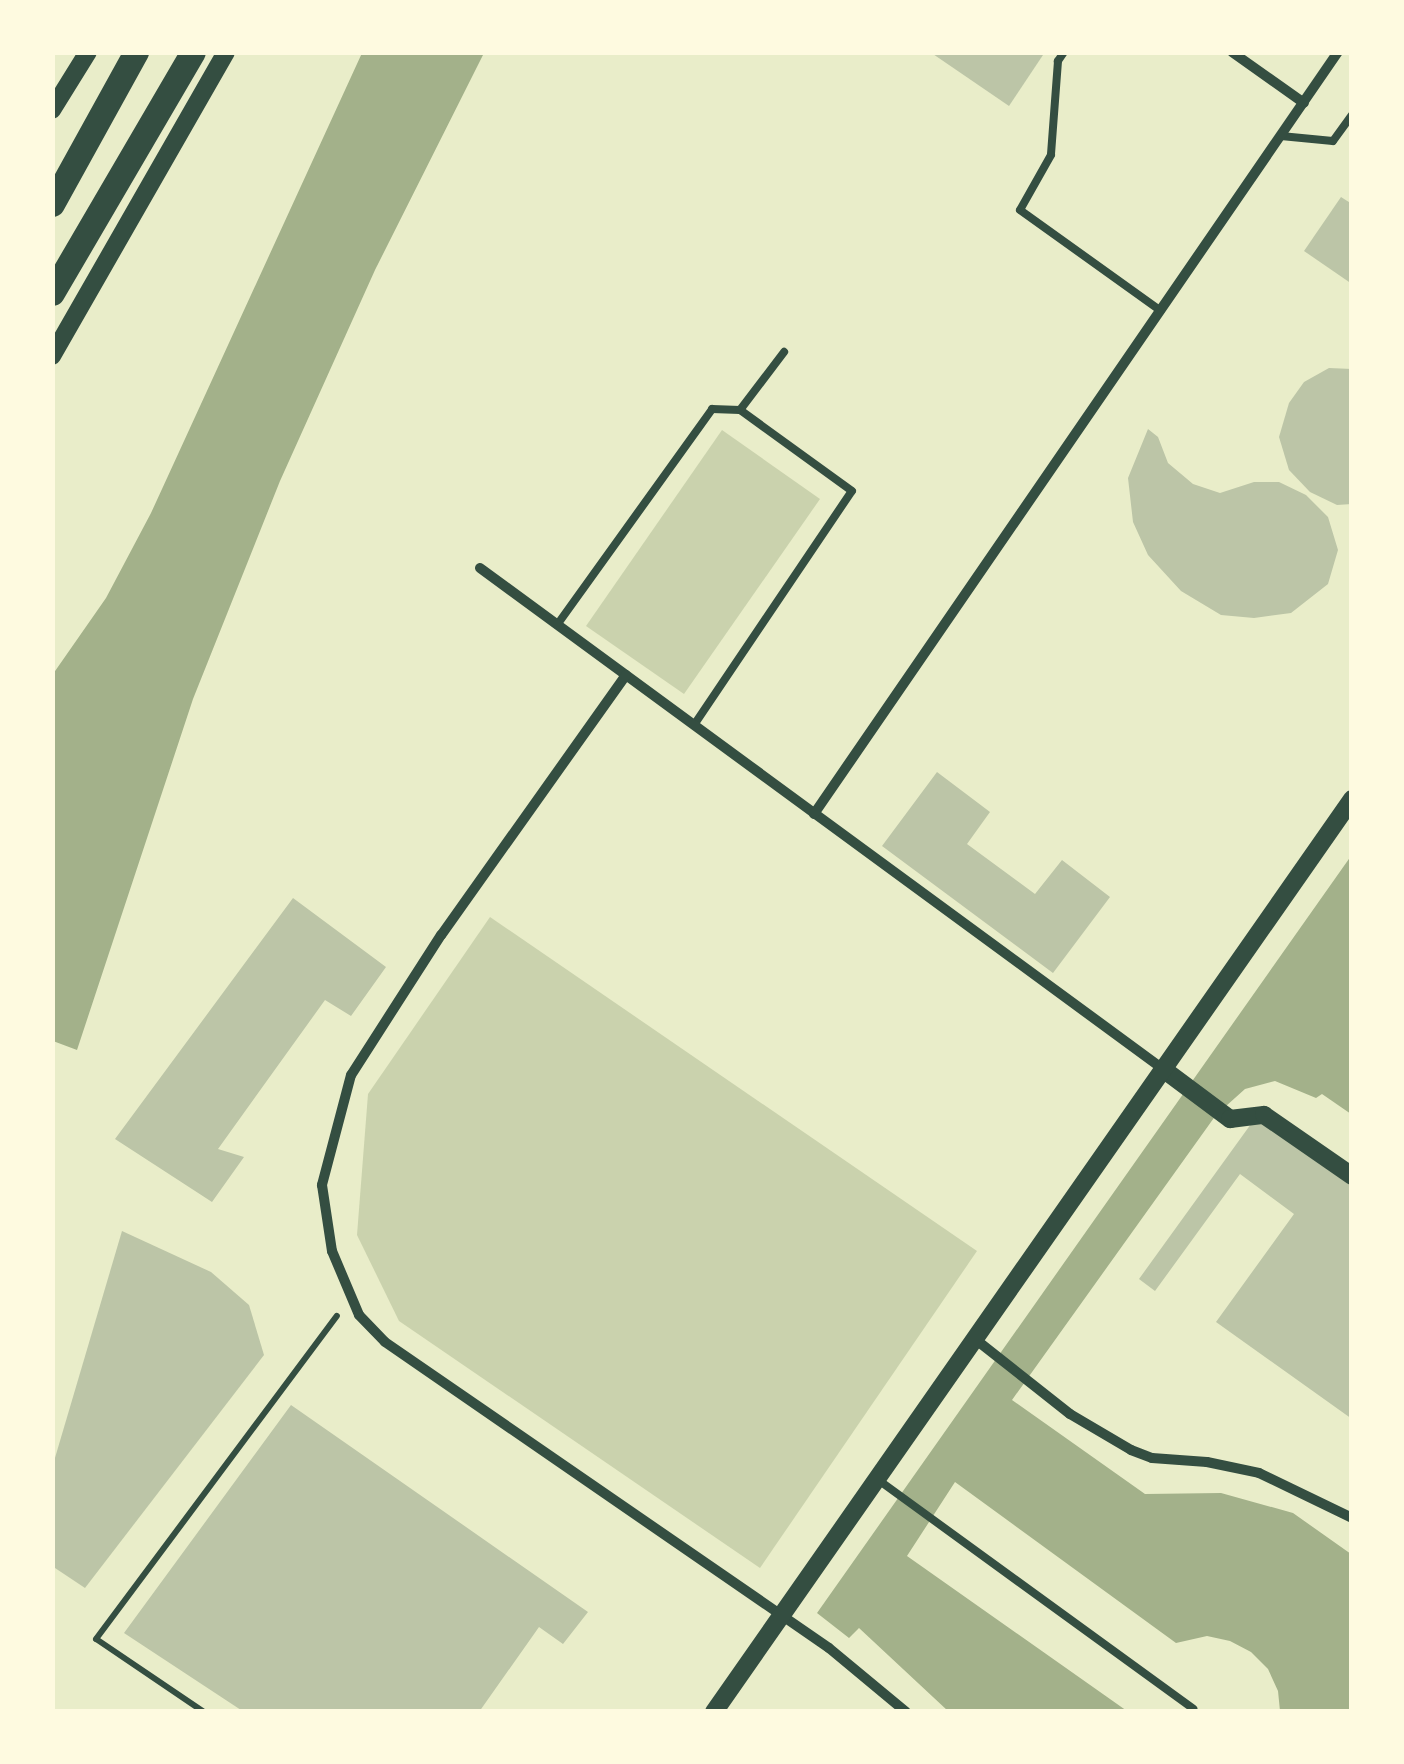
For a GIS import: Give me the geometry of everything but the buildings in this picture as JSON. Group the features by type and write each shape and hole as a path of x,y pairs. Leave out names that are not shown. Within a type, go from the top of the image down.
{"highway":[{"path":"52,204 136,52"},
{"path":"52,292 193,52"}],"street":[{"path":"52,110 88,52"},
{"path":"52,356 226,52"},
{"path":"1232,52 1304,103"},
{"path":"814,814 1338,52"},
{"path":"480,568 1230,1119 1264,1114 1352,1176"},
{"path":"626,675 441,935 351,1075 322,1184 332,1251 360,1316 416,1365 860,1670 906,1712"},
{"path":"714,1712 782,1615 884,1484 974,1339 1352,799"},
{"path":"974,1339 1070,1414 1130,1450 1152,1458 1207,1462 1259,1473 1352,1518"}],"lane":[{"path":"1064,52 1058,62 1050,155 1020,210 1162,312"},
{"path":"1281,136 1333,142 1352,115"},
{"path":"740,410 784,352"},
{"path":"557,624 712,409 740,410 852,491 694,725"},
{"path":"884,1484 1193,1708"}],"path":[{"path":"204,1712 96,1640 352,1297"}],"shaded area":[{"path":"362,53 484,53 375,270 280,481 193,699 77,1050 53,1041 53,674 106,598 151,513"},
{"path":"722,430 820,499 684,694 586,626"},
{"path":"1351,856 1351,1114 1322,1094 1316,1098 1275,1081 1245,1089 1216,1115 1012,1400 1145,1494 1221,1493 1293,1513 1351,1554 1351,1711 1280,1711 1278,1691 1268,1669 1251,1652 1230,1641 1207,1636 1176,1643 955,1482 907,1556 1127,1711 948,1711 859,1628 849,1638 817,1613"},
{"path":"490,917 977,1251 760,1568 399,1321 357,1235 368,1094"}]}
